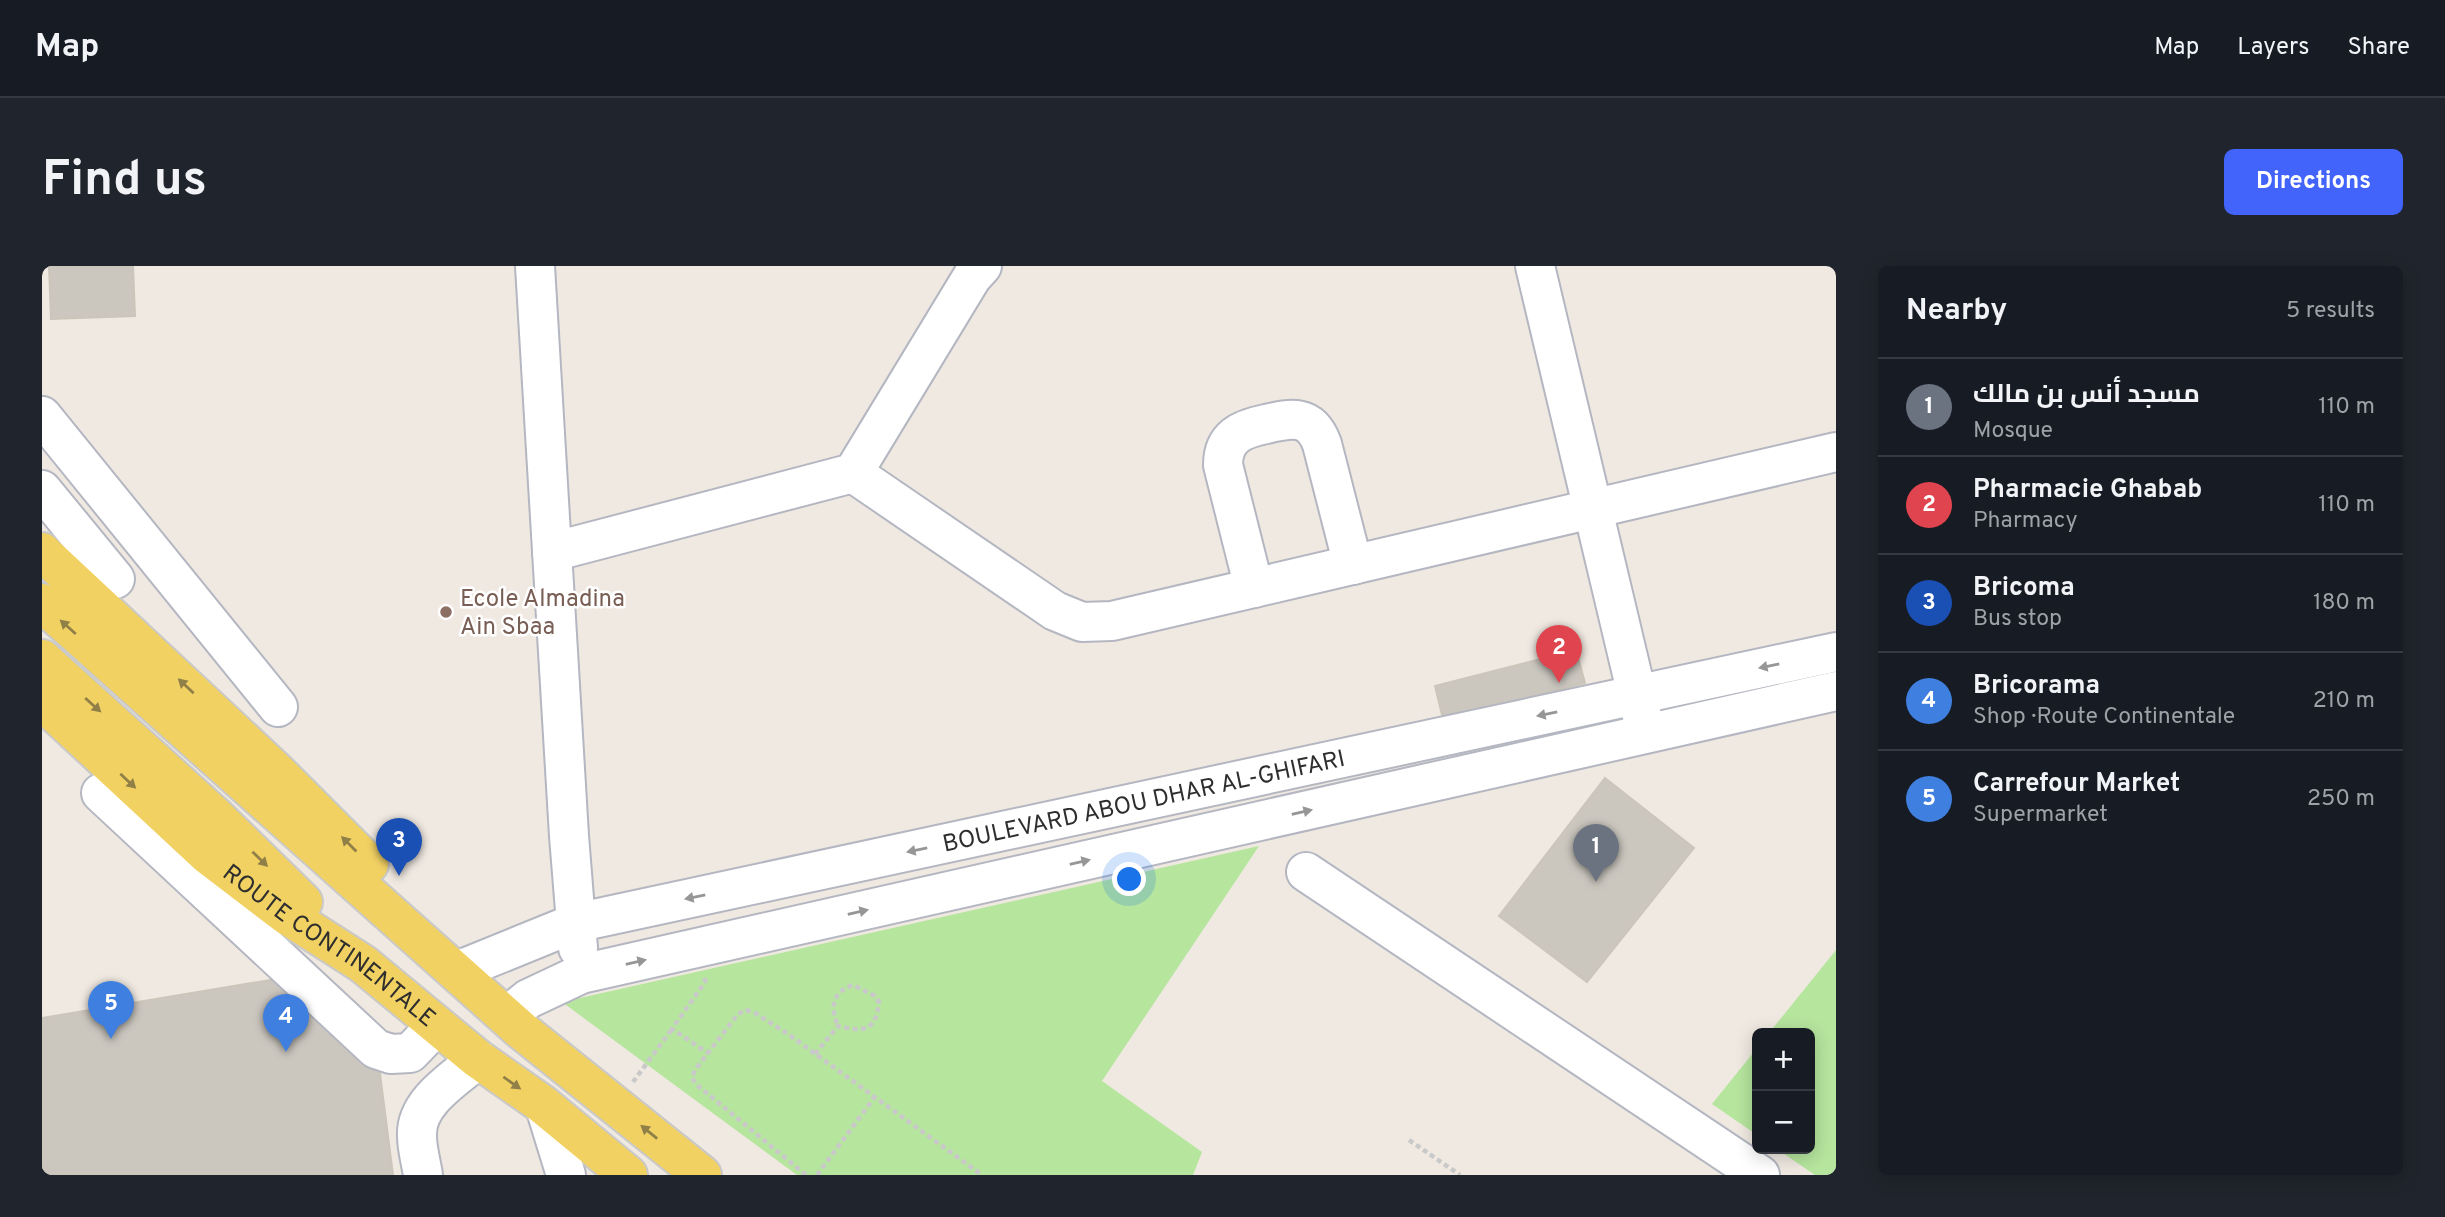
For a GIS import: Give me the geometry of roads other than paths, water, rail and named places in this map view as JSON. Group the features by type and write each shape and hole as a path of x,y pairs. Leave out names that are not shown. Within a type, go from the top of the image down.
{"main road":[{"path":"42,552 103,589 404,901 447,962"},
{"path":"42,603 521,1030 702,1175"},
{"path":"42,659 214,815 363,964"},
{"name":"ROUTE CONTINENTALE","path":"42,701 209,856 285,914 363,964 436,1026 545,1107 628,1175"}],"street":[{"path":"535,266 575,923 581,974"},
{"path":"552,552 853,473 972,277 982,266"},
{"path":"1535,266 1646,735"},
{"path":"42,416 278,707"},
{"path":"1254,588 1223,465 1229,441 1246,428 1290,419 1305,422 1318,435 1353,565"},
{"path":"853,473 1055,611 1082,622 1112,621 1836,452"},
{"path":"42,490 103,589 149,551"},
{"name":"BOULEVARD ABOU DHAR AL-GHIFARI","path":"447,962 575,923 1836,652"},
{"name":"BOULEVARD ABOU DHAR AL-GHIFARI","path":"507,1016 528,999 581,974 1836,691"},
{"path":"101,793 376,1049 391,1054 410,1053 436,1026"},
{"path":"1306,872 1760,1175"},
{"path":"423,1175 416,1135 419,1120 427,1104 478,1059"},
{"path":"545,1107 566,1175"}],"place":[{"name":"Ecole Almadina Ain Sbaa","path":"446,612"},
{"name":"Pharmacie Ghabab","path":"1559,683"},
{"name":"Bricoma","path":"399,876"},
{"name":"مسجد أنس بن مالك","path":"1596,882"},
{"name":"Carrefour Market","path":"111,1039"},
{"name":"Bricorama","path":"286,1052"}]}
